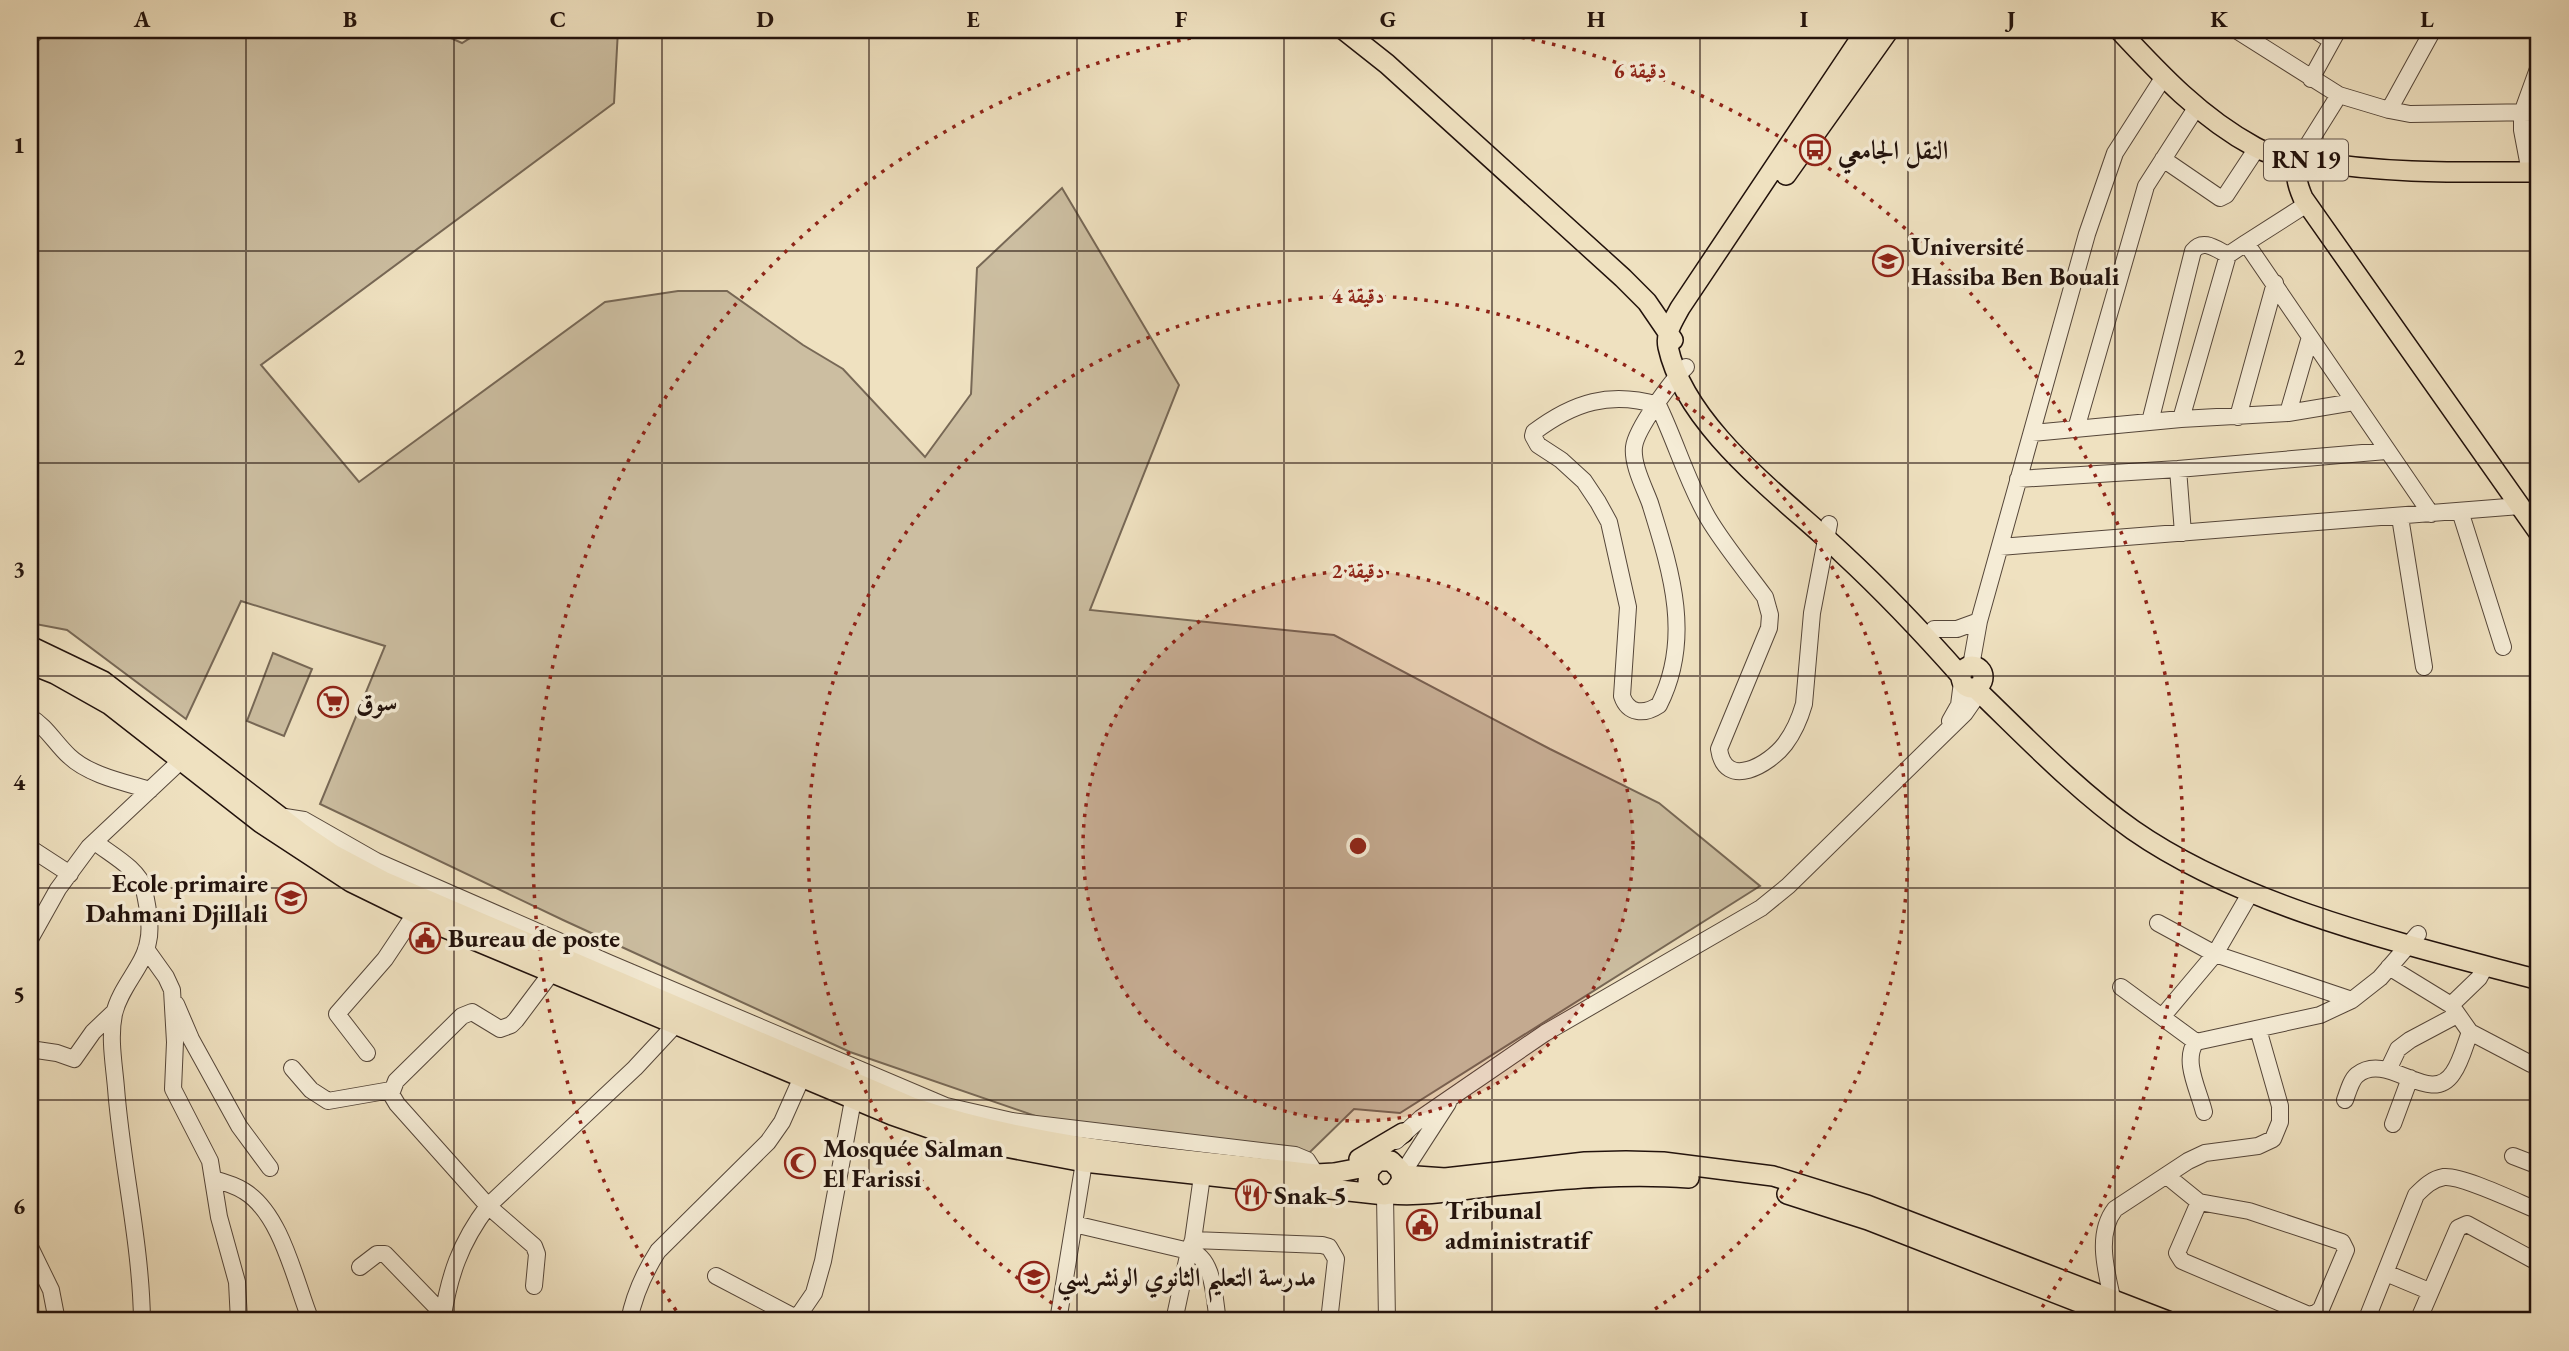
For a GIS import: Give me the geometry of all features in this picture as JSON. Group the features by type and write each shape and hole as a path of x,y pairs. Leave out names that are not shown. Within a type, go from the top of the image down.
{"main road":[{"path":"1344,30 1387,64 1623,278 1647,302 1672,339"},
{"path":"1672,339 1680,307 1866,30"},
{"path":"1889,30 1668,347 1711,428 1753,473 1827,531 1934,628 1971,678"},
{"name":"RN 19","path":"2119,30 2163,78 2196,108 2257,148 2299,159 2354,168 2425,173 2535,172"},
{"path":"2299,159 2295,171 2297,185 2307,204 2539,532"},
{"path":"1885,586 1971,678 1998,695 2133,830 2169,853 2251,892 2311,915 2539,970"},
{"path":"30,646 103,681 187,755 351,882 682,1011 805,1071 853,1100 958,1138 1085,1155 1202,1176 1384,1194 1424,1194 1625,1175 1774,1183"},
{"path":"30,664 55,674 110,705 187,755"},
{"path":"2098,796 2176,844 2240,874 2486,965 2539,979"},
{"path":"420,907 552,972 682,1011"},
{"path":"805,1071 951,1121 1085,1155 1325,1173 1391,1161 1398,1166 1402,1175 1398,1188 1384,1194"},
{"path":"1325,1173 1403,1133"},
{"path":"1402,1175 1445,1178 1585,1162 1626,1161 1662,1162 1774,1183 1867,1205 2118,1315 2168,1321"},
{"path":"1375,1164 1367,1174 1368,1183 1384,1194"}],"street":[{"path":"2236,30 2339,95 2389,110 2410,114 2539,113"},
{"path":"2311,79 2335,35 2315,30"},
{"path":"2389,110 2433,30"},
{"path":"2535,172 2522,130 2522,113 2539,66"},
{"path":"1375,1164 1403,1133 1475,1079 1545,1033 1761,908 1788,886 1941,735 1971,678 1979,621 2087,233 2115,153 2163,78"},
{"path":"2299,159 2339,95"},
{"path":"2076,429 2146,186 2196,108"},
{"path":"2163,159 2220,198 2226,195 2257,148"},
{"path":"2181,419 2228,255 2307,204"},
{"path":"2246,243 2431,514"},
{"path":"2150,422 2193,251 2198,245 2204,244 2228,255"},
{"path":"2238,417 2275,283"},
{"path":"2288,413 2310,337"},
{"path":"1683,371 1658,405 1642,425 1634,449 1665,551 1674,591 1678,637 1673,668 1659,705 1650,710 1634,711 1627,707 1622,696 1628,607 1609,522 1584,481 1561,460 1538,445 1533,436 1534,432 1592,401 1633,397 1658,405 1709,519 1765,597 1769,607 1769,628 1719,750 1722,761 1730,769 1748,771 1776,754 1788,740 1800,717 1804,704 1812,613 1827,531"},
{"path":"2032,433 2181,419 2288,413 2354,401"},
{"path":"2018,479 2178,469 2386,451"},
{"path":"2178,469 2183,533"},
{"path":"2000,547 2520,506"},
{"path":"2460,511 2503,647"},
{"path":"2400,517 2424,667"},
{"path":"1934,628 1957,629 1979,621"},
{"path":"30,717 41,725 71,758 82,765 150,790"},
{"path":"30,939 69,874 94,842 187,755"},
{"path":"277,824 292,816 304,820 376,861 682,1011 946,1106 1012,1121 1295,1155 1325,1173"},
{"path":"94,842 132,871 143,885 149,927 146,949 124,986 114,1012 112,1035 120,1142 136,1232 142,1321"},
{"path":"30,848 69,874"},
{"path":"2162,1017 2215,954 2251,892"},
{"path":"367,1053 338,1017 339,1010 385,960 420,907"},
{"path":"2158,923 2215,954 2352,1000"},
{"path":"2204,1112 2189,1058 2196,1042 2320,1015 2352,1000 2380,978 2413,939"},
{"path":"146,949 166,977 191,1039 239,1126 270,1168"},
{"path":"2388,1070 2398,1049 2454,1010 2486,965"},
{"path":"2389,967 2454,1010 2470,1032 2531,1064"},
{"path":"292,1068 311,1090 328,1101 391,1090 413,1064 462,1016 472,1012 500,1029 511,1025 552,972"},
{"path":"2121,987 2196,1042"},
{"path":"173,999 173,1090 210,1161 219,1217 240,1296 240,1321"},
{"path":"442,1318 458,1255 471,1229 488,1206 635,1068 682,1011"},
{"path":"30,1049 57,1052 74,1059 93,1031 114,1012"},
{"path":"2118,1315 2105,1247 2104,1231 2109,1217 2123,1202 2167,1177 2188,1161 2206,1153 2267,1143 2277,1133 2280,1106 2258,1029"},
{"path":"2345,1100 2354,1076 2368,1069 2388,1070 2431,1086 2443,1082 2453,1075 2470,1032"},
{"path":"629,1321 634,1298 658,1251 768,1142 782,1122 805,1071"},
{"path":"2393,1124 2410,1078"},
{"path":"391,1090 397,1104 488,1206 534,1246 537,1254 534,1286"},
{"path":"1402,1175 1451,1098"},
{"path":"716,1276 794,1320 814,1293 823,1261 853,1100"},
{"path":"1058,1321 1085,1155"},
{"path":"2513,1156 2539,1167"},
{"path":"1174,1321 1191,1246 1202,1176"},
{"path":"2167,1177 2199,1202 2249,1211 2342,1242 2346,1250 2321,1309 2309,1315 2178,1258 2177,1253 2199,1202"},
{"path":"2366,1321 2416,1195 2430,1182 2444,1177 2458,1179 2539,1211"},
{"path":"213,1179 247,1192 261,1207 287,1254 311,1321"},
{"path":"1384,1194 1387,1321"},
{"path":"1074,1224 1191,1246 1329,1247 1336,1259 1329,1321"},
{"path":"2418,1321 2458,1228 2463,1224 2468,1224 2539,1263"},
{"path":"1191,1246 1209,1271 1217,1321"},
{"path":"30,1247 51,1290 57,1321"},
{"path":"360,1266 377,1254 385,1254 442,1318"},
{"path":"2386,1273 2429,1291"}],"shaded area":[{"path":"52,30 433,30 462,43 483,30 618,30 614,103 261,365 359,482 605,302 678,291 727,291 803,345 843,369 925,457 971,394 977,268 1062,188 1179,385 1090,610 1334,635 1659,803 1760,886 1400,1113 1354,1109 1309,1153 1050,1121 850,1052 320,804 385,646 241,601 186,719 67,630 30,623 30,47"},
{"path":"273,653 312,669 284,736 247,721"}],"place":[{"name":"النقل الجامعي","path":"1815,150"},
{"name":"Université Hassiba Ben Bouali","path":"1888,261"},
{"name":"سوق","path":"333,702"},
{"name":"Ecole primaire Dahmani Djillali","path":"291,898"},
{"name":"Bureau de poste","path":"425,938"},
{"name":"Mosquée Salman El Farissi","path":"800,1163"},
{"name":"Snak 5","path":"1251,1195"},
{"name":"Tribunal administratif","path":"1422,1225"},
{"name":"مدرسة التعليم الثانوي الونشريسي","path":"1034,1277"}]}
